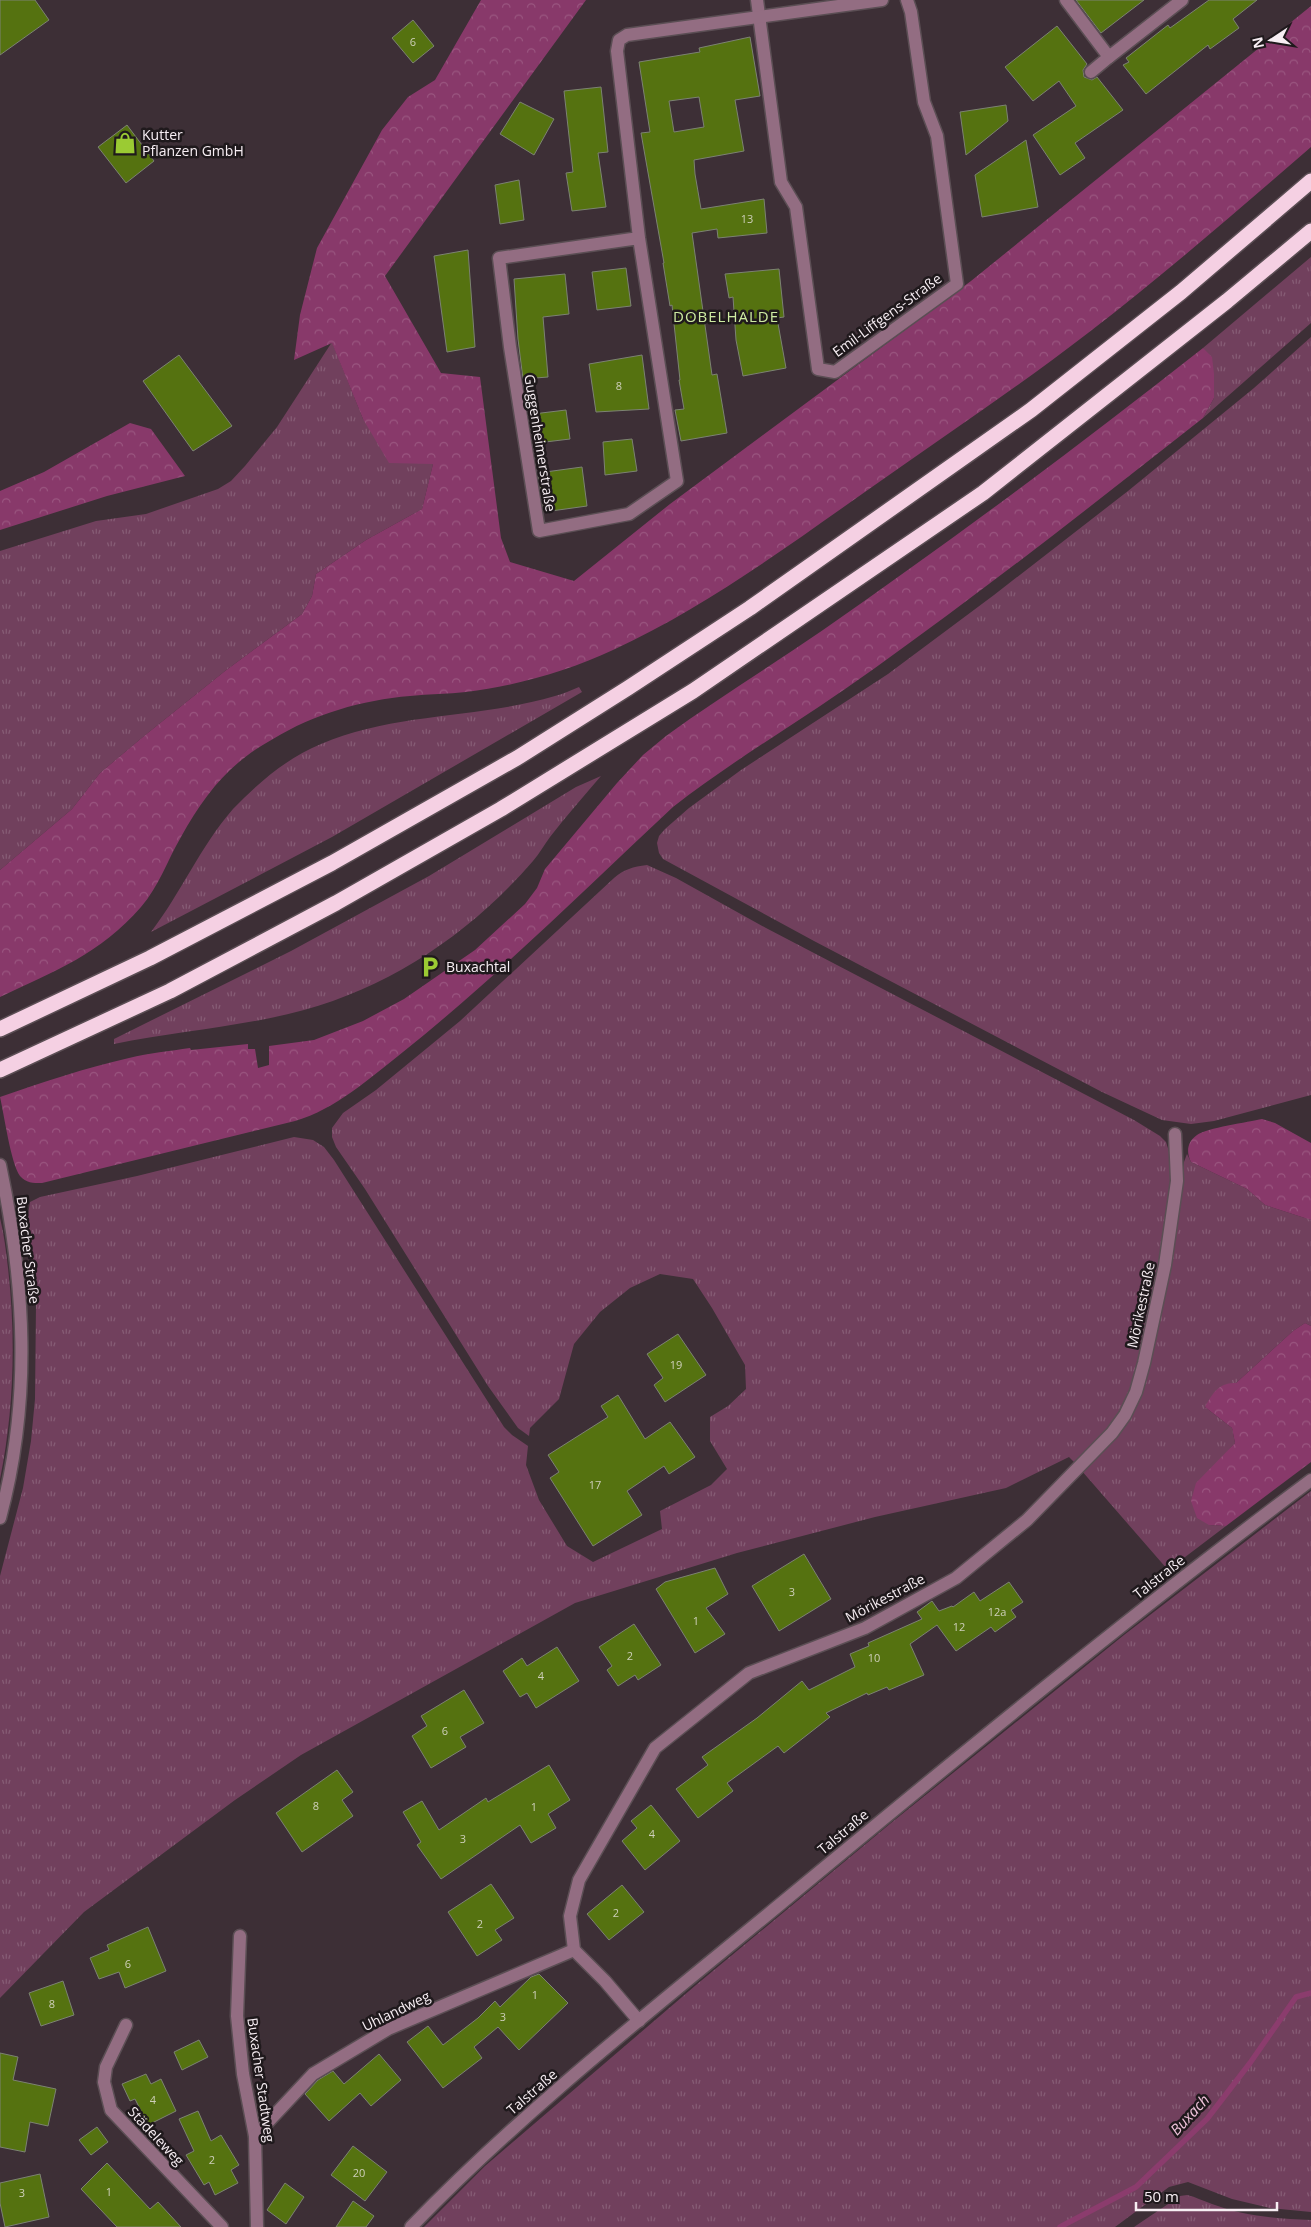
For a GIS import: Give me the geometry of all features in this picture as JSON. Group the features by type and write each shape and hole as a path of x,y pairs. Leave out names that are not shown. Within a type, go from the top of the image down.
{"highway":[{"path":"0,1029 150,958 332,863 517,758 628,688 774,591 1031,410 1181,292 1311,180"},
{"path":"0,1070 170,991 336,903 501,809 692,691 984,493 1220,307 1311,231"}],"street":[{"path":"757,0 759,15 882,0"},
{"name":"Emil-Liffgens-Straße","path":"759,15 781,182 796,207 818,369 834,372 957,284 937,136 924,102 911,12 907,0"},
{"path":"1066,0 1109,57"},
{"path":"1091,72 1182,0"},
{"name":"Guggenheimerstraße","path":"639,238 499,258 510,347 539,531 629,514 677,481 639,238 617,51 619,40 628,35 759,15"},
{"name":"Mörikestraße","path":"574,1950 570,1916 579,1880 655,1748 748,1673 865,1628 956,1578 1027,1520 1112,1433 1125,1415 1136,1392 1164,1274 1177,1181 1175,1134"},
{"name":"Buxacher Straße","path":"0,1165 19,1276 21,1378 18,1422 8,1486 0,1518"},
{"name":"Talstraße","path":"411,2227 453,2183 509,2132 639,2020 1116,1630 1311,1480"},
{"name":"Buxacher Stadtweg","path":"240,1936 237,2016 243,2074 255,2136 257,2227"},
{"path":"574,1950 605,1981 639,2020"},
{"name":"Uhlandweg","path":"255,2136 313,2074 379,2034 574,1950"},
{"name":"Städeleweg","path":"126,2025 106,2067 104,2082 111,2110 222,2227"}],"green space":[{"path":"481,0 586,0 385,276 441,373 480,377 501,538 510,562 574,581 670,504 971,281 1311,6 1311,147 1173,265 1062,353 778,553 681,615 596,658 560,671 504,686 459,693 392,698 356,705 305,722 257,748 231,769 209,793 190,821 153,891 141,907 125,923 109,937 76,960 0,997 0,870 72,809 100,773 225,671 302,614 312,596 316,574 366,540 422,509 433,464 389,463 363,419 332,343 294,360 300,315 317,248 382,130 408,97 435,80"},
{"path":"1311,257 1311,323 1203,418 1214,398 1203,348"},
{"path":"1311,337 1311,1095 1214,1121 1191,1124 1162,1120 1102,1092 814,941 663,859 659,853 657,843 659,836 689,808 741,770 888,674 994,595 1128,491 1254,388"},
{"path":"332,342 363,419 433,464 422,509 366,540 316,574 312,596 302,614 225,671 100,773 72,809 0,870 0,551 96,521 146,514 218,489 231,481 277,427"},
{"path":"1203,348 1212,357 1214,398 1203,418 917,638 850,686 722,771 673,807 473,993 352,1092 325,1109 295,1121 42,1183 33,1183 20,1176 11,1150 0,1097 113,1062 190,1048 191,1050 248,1044 248,1049 255,1049 258,1068 269,1065 269,1046 314,1040 363,1021 404,999 475,950 525,904 537,888 545,869 617,783 643,755 666,736 823,630 919,562 1062,457"},
{"path":"130,423 151,429 185,476 107,496 0,530 0,491 44,472"},
{"path":"579,687 582,692 332,837 151,932 172,902 210,839 233,809 263,781 296,756 321,744 378,726 496,709 558,695"},
{"path":"601,776 510,887 458,933 400,971 337,1000 281,1016 114,1044 114,1039 291,951 429,876 576,787"},
{"path":"647,865 676,878 766,928 1134,1120 1160,1136 1166,1142 1172,1161 1171,1184 1157,1283 1131,1391 1121,1413 1107,1433 1076,1464 1069,1457 1006,1488 875,1517 737,1553 575,1603 301,1755 235,1800 84,1912 0,1998 0,1576 23,1488 31,1441 35,1399 36,1304 27,1221 30,1202 40,1197 137,1176 294,1137 313,1140 324,1147 334,1160 504,1427 528,1446 526,1465 539,1500 567,1546 593,1562 662,1529 660,1511 711,1485 727,1469 710,1441 710,1417 728,1406 746,1389 745,1365 693,1279 660,1274 630,1288 600,1312 574,1344 559,1399 530,1428 529,1436 518,1428 488,1386 365,1189 336,1147 332,1137 332,1128 343,1113 376,1090 460,1021 614,878 621,872"},
{"path":"1262,1119 1275,1123 1311,1143 1311,1220 1265,1205 1247,1189 1191,1162 1188,1155 1188,1147 1197,1135 1218,1128"},
{"path":"1187,1154 1191,1162 1247,1189 1265,1205 1311,1220 1311,1326 1305,1323 1293,1331 1236,1383 1205,1407 1232,1428 1235,1443 1218,1462 1209,1525 1226,1526 1168,1570 1081,1470 1133,1406 1179,1202 1184,1162"},
{"path":"0,1218 11,1294 13,1347 11,1400 0,1479"},
{"path":"1305,1323 1311,1326 1311,1462 1226,1526 1209,1525 1197,1518 1191,1501 1196,1483 1235,1443 1232,1428 1205,1407 1217,1390 1225,1384 1236,1383 1293,1331"},
{"path":"1311,1491 1311,2212 1270,2208 1232,2199 1188,2182 1169,2187 1115,2227 424,2227 485,2166 696,1985 891,1823 1124,1635"},
{"path":"1187,2195 1248,2214 1273,2218 1311,2220 1311,2227 1134,2227 1180,2196"}],"building":[{"path":"0,0 35,0 49,20 0,55"},
{"path":"1076,0 1144,0 1101,33"},
{"path":"1209,0 1257,0 1233,19 1239,28 1210,49 1208,45 1146,94 1123,65 1129,62 1126,58 1168,25 1170,28"},
{"path":"413,20 434,46 413,63 392,38"},
{"path":"1057,26 1087,64 1083,70 1084,77 1092,80 1097,77 1123,110 1075,143 1085,158 1060,175 1033,135 1076,106 1059,81 1033,101 1005,67"},
{"path":"750,37 760,96 735,100 744,151 694,160 701,209 764,199 767,233 718,238 717,229 692,233 712,375 717,374 727,433 681,441 675,410 684,409 679,380 672,305 670,306 641,133 650,132 639,62 700,52 699,48","holes":["699,97 704,127 674,132 669,101"]},
{"path":"601,87 608,152 598,153 606,207 572,211 566,173 573,172 564,91"},
{"path":"520,102 554,119 534,155 500,134"},
{"path":"1006,105 1008,121 966,155 960,112"},
{"path":"127,125 154,161 126,183 98,147"},
{"path":"1026,140 1038,207 982,217 975,175"},
{"path":"519,180 524,220 500,224 495,185"},
{"path":"468,250 475,347 447,352 434,256"},
{"path":"626,268 631,306 597,310 592,272"},
{"path":"779,269 784,317 777,318 786,368 743,376 736,340 733,297 729,298 725,274"},
{"path":"565,274 569,314 543,317 548,377 523,379 514,279"},
{"path":"179,355 232,426 193,451 143,381"},
{"path":"642,355 649,409 596,412 589,364"},
{"path":"566,410 570,439 537,443 533,414"},
{"path":"632,439 637,471 605,475 603,442"},
{"path":"582,467 587,506 544,512 538,473"},
{"path":"678,1334 706,1375 665,1402 654,1385 663,1378 647,1354"},
{"path":"618,1395 645,1439 670,1422 695,1457 669,1474 664,1466 627,1491 642,1515 593,1546 550,1478 559,1472 548,1455 608,1417 601,1406"},
{"path":"804,1554 831,1599 779,1631 752,1586"},
{"path":"715,1568 728,1594 706,1608 725,1634 695,1653 656,1589 665,1582"},
{"path":"1009,1582 1023,1602 1011,1610 1016,1617 995,1632 991,1627 956,1651 937,1625 910,1644 924,1675 889,1690 887,1687 868,1695 867,1693 826,1713 830,1717 784,1753 778,1746 727,1783 733,1791 698,1818 676,1789 708,1765 702,1757 757,1718 802,1681 809,1690 855,1667 850,1654 869,1646 868,1643 922,1619 917,1612 932,1601 939,1611 953,1607 974,1592 980,1601"},
{"path":"634,1624 661,1665 638,1680 635,1675 618,1686 607,1670 612,1666 599,1647"},
{"path":"557,1647 579,1681 536,1708 527,1693 520,1697 503,1671 522,1658 527,1666"},
{"path":"464,1690 484,1723 460,1737 466,1747 431,1768 412,1736 427,1726 421,1716"},
{"path":"549,1765 570,1800 548,1814 556,1828 531,1843 520,1825 441,1879 417,1845 421,1842 403,1812 422,1801 439,1830 486,1798 488,1802"},
{"path":"337,1770 353,1792 342,1800 353,1816 302,1852 276,1813"},
{"path":"651,1805 680,1841 645,1870 622,1841 637,1828 631,1821"},
{"path":"491,1884 514,1918 495,1930 502,1940 477,1956 448,1912"},
{"path":"622,1885 644,1912 609,1940 587,1914"},
{"path":"148,1927 166,1971 125,1988 119,1972 99,1979 90,1958 109,1950 107,1945"},
{"path":"539,1974 568,2003 519,2050 498,2027 474,2047 482,2058 443,2088 407,2042 428,2026 443,2045 478,2018 495,2001 500,2007 531,1977"},
{"path":"63,1981 74,2015 41,2026 29,1993"},
{"path":"199,2040 208,2057 182,2070 174,2052"},
{"path":"0,2053 18,2057 13,2080 56,2089 48,2126 30,2122 25,2152 0,2147"},
{"path":"379,2054 401,2080 371,2106 360,2093 329,2121 305,2094 318,2080 333,2071 344,2084"},
{"path":"146,2074 151,2084 161,2079 176,2111 148,2125 135,2099 130,2101 122,2084"},
{"path":"198,2111 211,2141 221,2135 239,2165 231,2170 238,2183 215,2195 209,2182 204,2185 186,2155 194,2151 179,2119"},
{"path":"97,2127 108,2142 91,2155 79,2140"},
{"path":"353,2146 387,2172 365,2201 331,2175"},
{"path":"107,2163 150,2209 158,2202 181,2227 117,2227 81,2189"},
{"path":"40,2174 49,2217 5,2227 0,2203 0,2183"},
{"path":"285,2183 304,2197 286,2224 267,2210"},
{"path":"353,2201 374,2216 366,2227 336,2227"}],"waterway":[{"name":"Buxach","path":"1060,2227 1136,2187 1207,2119 1250,2063 1296,1997 1311,1993"}],"place":[{"name":"Kutter Pflanzen GmbH","path":"125,143"},
{"name":"Buxachtal","path":"430,967"}],"district":[{"name":"DOBELHALDE","path":"726,317"}]}
